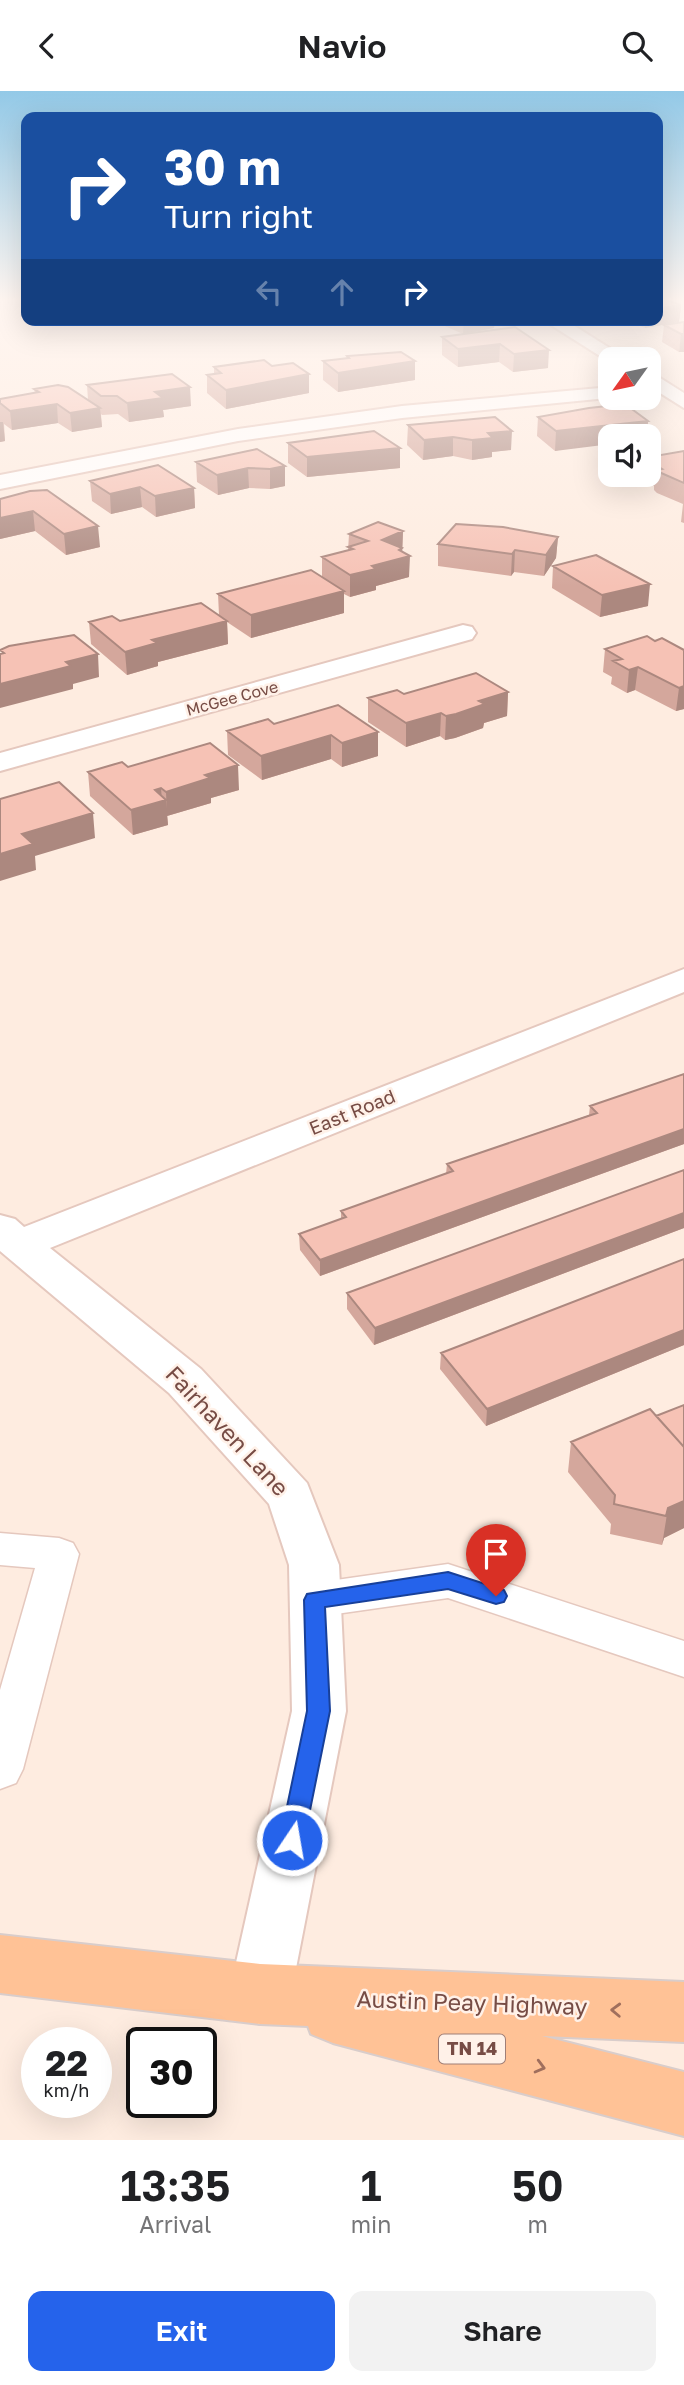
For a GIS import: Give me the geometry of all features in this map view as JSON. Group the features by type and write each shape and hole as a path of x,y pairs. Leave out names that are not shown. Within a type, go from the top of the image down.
{"main road":[{"name":"Austin Peay Highway","path":"0,1964 260,1994 684,2013"},
{"name":"Austin Peay Highway","path":"260,1994 684,2104"}],"street":[{"path":"0,482 238,435 402,412 582,396"},
{"name":"McGee Cove","path":"0,762 463,633"},
{"name":"East Road","path":"10,1236 684,980"},
{"name":"Fairhaven Lane","path":"10,1236 185,1381 290,1496 314,1565 318,1711 260,1994"}],"lane":[{"path":"0,1549 59,1554 0,1769"},
{"path":"315,1600 448,1581 684,1658"}],"building":[{"path":"19,396 81,396 100,408 70,413 57,404 10,411 0,403 0,399"},
{"path":"101,396 160,396 163,398 127,403 117,396"},
{"path":"589,408 633,410 648,421 598,424 598,426 556,431 538,417"},
{"path":"495,417 512,431 488,433 493,438 472,440 453,437 424,440 408,425"},
{"path":"374,431 400,448 307,457 288,443"},
{"path":"257,449 285,466 270,469 248,468 217,475 196,462"},
{"path":"684,451 684,483 661,473 661,455"},
{"path":"158,465 194,488 155,496 140,487 110,494 90,481"},
{"path":"47,490 98,526 64,534 33,511 0,518 0,499 30,491"},
{"path":"378,522 403,531 382,540 402,548 399,550 410,556 372,566 376,569 350,575 322,557 353,549 348,547 368,541 349,534"},
{"path":"456,524 503,527 558,537 546,555 515,550 512,554 438,544"},
{"path":"596,555 650,584 602,595 553,566"},
{"path":"311,570 344,591 251,615 218,594"},
{"path":"201,603 227,621 152,640 157,643 125,652 89,622 112,616 120,621"},
{"path":"74,635 98,654 66,662 71,666 0,684 0,654 4,653 0,650 9,646"},
{"path":"647,636 655,641 662,638 684,650 684,686 679,688 638,667 629,670 613,661 622,659 605,649"},
{"path":"476,673 508,692 479,701 485,704 456,714 446,716 441,713 406,723 368,698 397,690 404,694"},
{"path":"338,705 378,732 342,743 331,735 261,756 227,731 268,719 274,724"},
{"path":"210,743 238,765 205,775 210,778 166,792 161,788 155,790 166,800 131,810 88,772 122,762 128,767"},
{"path":"59,782 93,813 22,834 33,844 0,854 0,799"},
{"path":"684,1074 684,1129 320,1260 299,1234 346,1217 341,1211 453,1171 447,1164 597,1113 590,1106"},
{"path":"684,1170 684,1213 375,1328 347,1293"},
{"path":"684,1259 684,1330 487,1409 441,1353"},
{"path":"684,1405 684,1447 656,1416"},
{"path":"650,1409 684,1447 684,1501 668,1508 666,1516 614,1504 615,1495 571,1442"}],"route":[{"path":"292,1840 318,1711 315,1600 448,1581 496,1596"}]}
